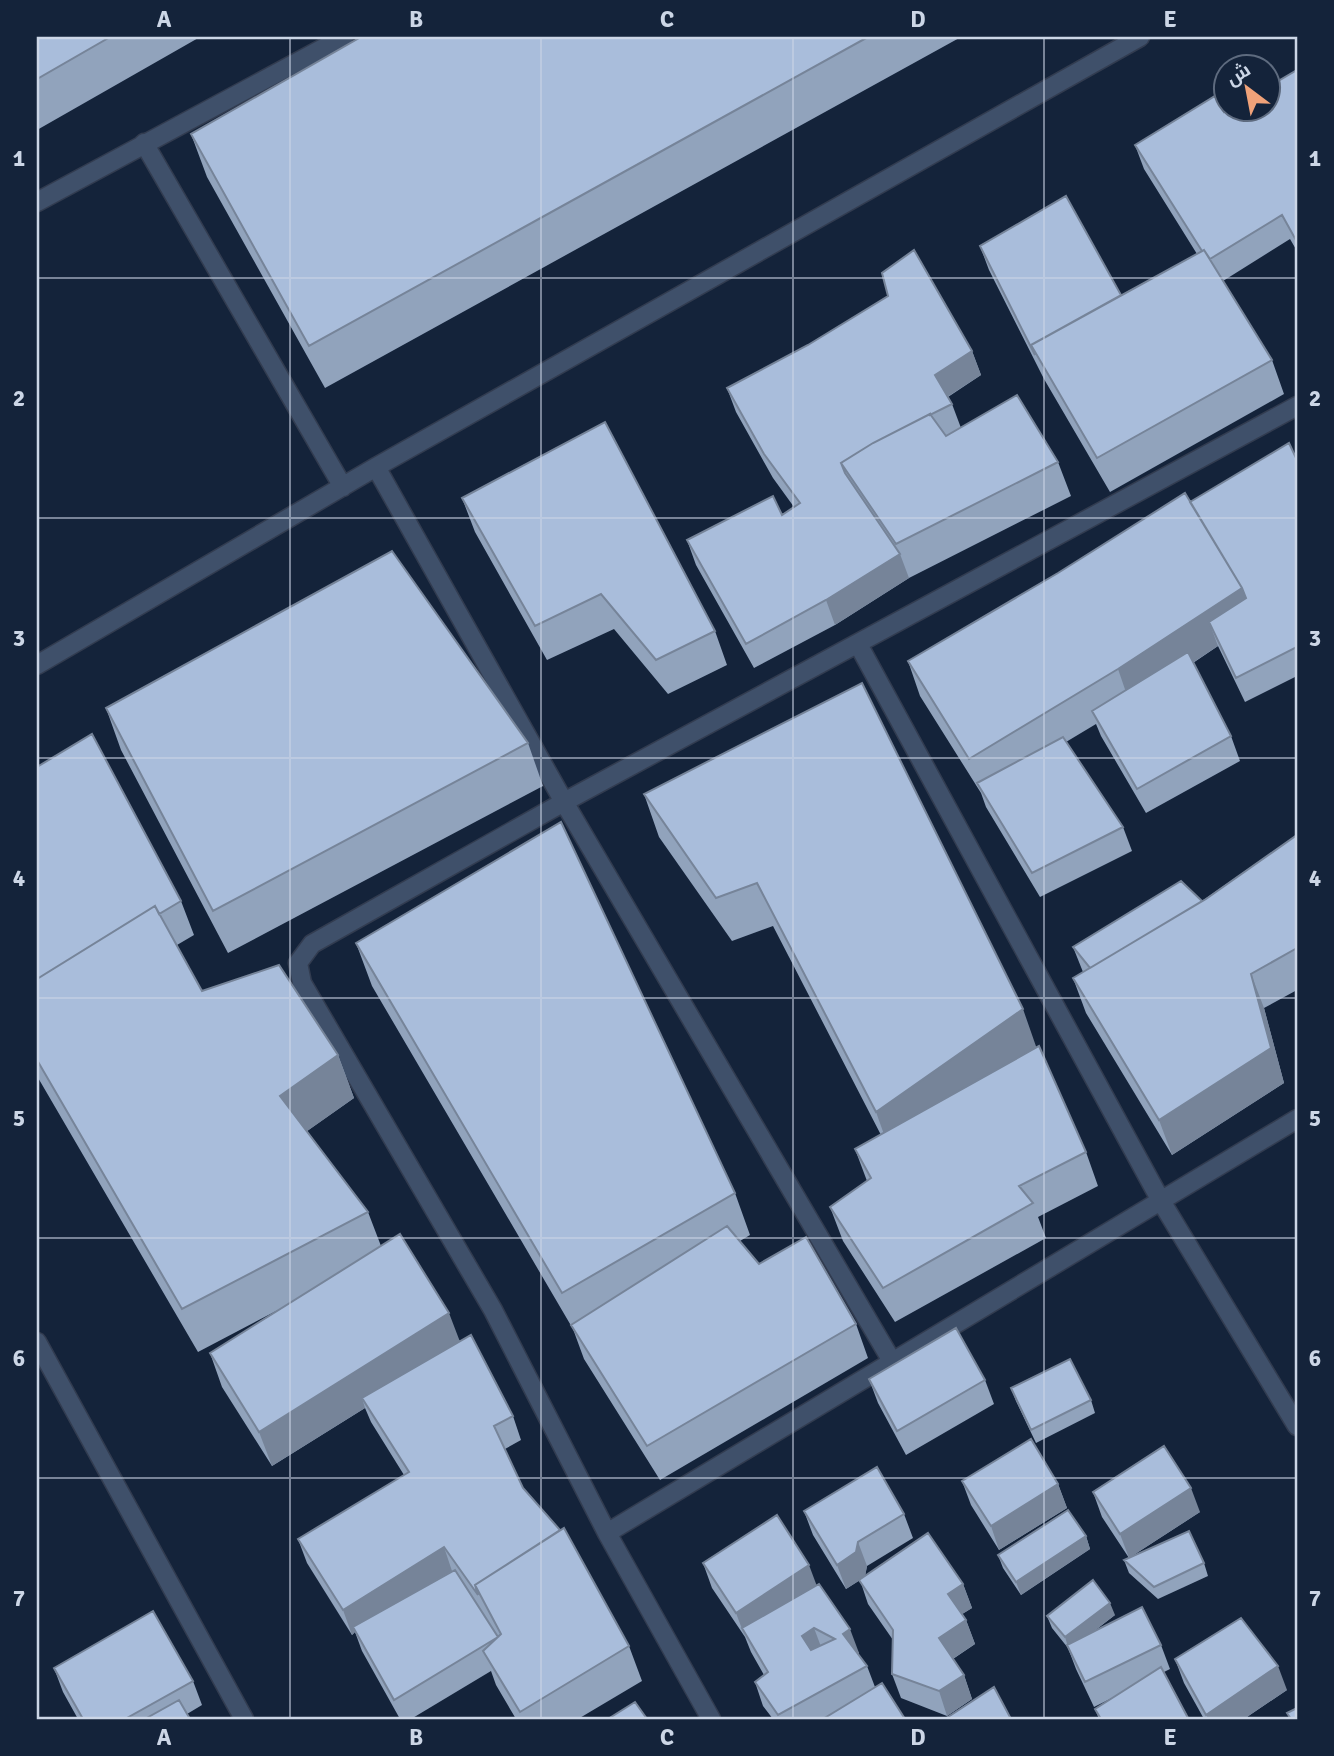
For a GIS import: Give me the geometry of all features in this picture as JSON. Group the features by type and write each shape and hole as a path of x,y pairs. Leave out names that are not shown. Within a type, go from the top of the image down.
{"street":[{"path":"37,202 344,37"},
{"path":"37,665 376,467 1140,37"},
{"path":"144,143 343,487"},
{"path":"710,1719 607,1533 493,1310 302,983 298,963 312,944 565,802 1297,406"},
{"path":"376,467 565,802 893,1363"},
{"path":"858,644 1161,1202 1297,1426"},
{"path":"607,1533 1297,1119"},
{"path":"37,1342 244,1719"}],"building":[{"path":"37,37 110,37 37,79"},
{"path":"361,37 868,37 309,346 191,134"},
{"path":"1297,70 1297,242 1282,215 1210,259 1204,250 1202,251 1135,145 1212,98 1212,122 1282,122 1282,79"},
{"path":"1066,196 1121,295 1031,345 1035,355 980,246"},
{"path":"914,250 972,351 935,375 952,404 873,443 841,463 900,554 826,600 746,644 687,540 773,496 782,515 800,503 764,454 727,388 808,345 888,296 882,273"},
{"path":"1204,250 1272,360 1097,458 1031,345"},
{"path":"1017,395 1058,462 896,544 841,463 930,414 946,436"},
{"path":"605,422 715,631 656,660 601,594 535,626 462,498"},
{"path":"1289,443 1297,460 1297,647 1236,678 1209,622 1246,598 1190,502"},
{"path":"1185,493 1242,588 1118,669 969,759 908,661 1058,573"},
{"path":"392,551 528,743 213,911 106,708"},
{"path":"1188,652 1231,736 1137,789 1092,711"},
{"path":"862,683 1023,1009 876,1112 757,883 716,898 644,794"},
{"path":"92,734 181,901 159,914 155,906 37,979 37,767"},
{"path":"1063,737 1123,827 1032,873 977,783"},
{"path":"561,822 735,1193 562,1293 356,943"},
{"path":"1297,835 1297,948 1251,974 1271,1048 1159,1120 1073,978 1206,899"},
{"path":"1181,881 1202,901 1090,968 1073,947"},
{"path":"155,906 202,991 279,965 338,1055 280,1096 368,1212 182,1309 37,1060 37,979"},
{"path":"1039,1046 1086,1152 1019,1186 1033,1203 883,1288 830,1207 871,1178 855,1149"},
{"path":"727,1226 759,1264 806,1237 856,1324 647,1446 571,1325"},
{"path":"400,1234 449,1313 259,1432 210,1353"},
{"path":"956,1328 985,1380 897,1431 869,1379"},
{"path":"471,1335 513,1416 494,1426 523,1488 560,1530 475,1585 478,1595 444,1547 343,1610 298,1539 409,1472 362,1398"},
{"path":"1070,1359 1091,1400 1031,1430 1011,1388"},
{"path":"1031,1439 1058,1484 991,1526 962,1481"},
{"path":"1164,1446 1191,1488 1120,1534 1093,1492"},
{"path":"877,1467 904,1514 858,1542 856,1552 837,1565 804,1511"},
{"path":"1068,1510 1086,1536 1016,1582 998,1555"},
{"path":"777,1515 809,1565 736,1613 703,1563"},
{"path":"564,1528 629,1646 520,1712 483,1651 501,1634 475,1585"},
{"path":"1189,1531 1204,1563 1154,1587 1124,1560"},
{"path":"928,1533 963,1584 948,1594 966,1620 939,1638 964,1675 939,1691 892,1674 893,1630 859,1580"},
{"path":"455,1570 498,1637 394,1700 353,1627"},
{"path":"1093,1580 1110,1603 1065,1637 1047,1616"},
{"path":"819,1584 850,1629 843,1634 867,1666 778,1715 755,1682 768,1672 742,1628","holes":["814,1628 835,1639 811,1650 802,1636"]},
{"path":"1142,1607 1161,1645 1085,1682 1067,1645"},
{"path":"153,1611 193,1681 125,1719 83,1719 54,1668"},
{"path":"1241,1618 1278,1666 1206,1715 1175,1659"},
{"path":"1161,1667 1188,1718 1101,1719 1095,1709"},
{"path":"882,1683 905,1719 823,1719"},
{"path":"994,1687 1011,1719 945,1719"},
{"path":"179,1700 190,1719 145,1719"},
{"path":"635,1702 647,1719 608,1719"},
{"path":"1297,1708 1297,1719 1291,1719 1287,1713"}]}
